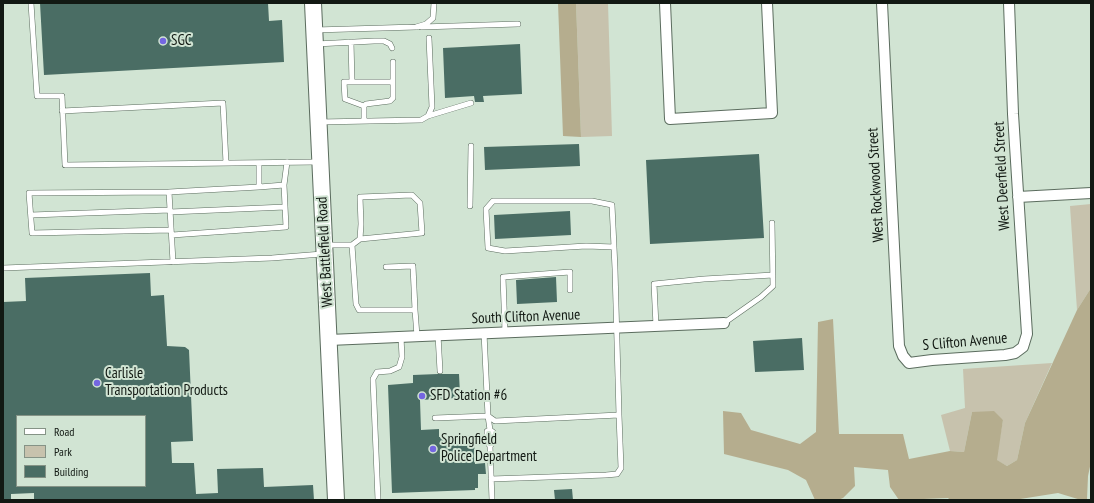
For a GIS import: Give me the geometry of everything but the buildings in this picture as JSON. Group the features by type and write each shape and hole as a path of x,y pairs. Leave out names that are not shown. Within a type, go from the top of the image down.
{"main road":[{"name":"West Battlefield Road","path":"313,3 336,500"}],"street":[{"path":"665,3 670,119 772,113 767,3"},
{"name":"West Rockwood Street","path":"882,3 900,346 903,356 909,362"},
{"name":"West Deerfield Street","path":"1009,3 1013,106 1027,334 1023,347"},
{"path":"1018,197 1091,193"},
{"name":"South Clifton Avenue","path":"329,340 724,324"},
{"name":"S Clifton Avenue","path":"909,362 1005,355 1015,353 1023,347"}],"lane":[{"path":"31,3 37,96 62,96 65,165 320,162"},
{"path":"416,27 426,24 433,18 434,3"},
{"path":"315,37 416,27 518,24"},
{"path":"315,37 352,42 384,42 390,44 392,48"},
{"path":"428,116 432,107 429,38"},
{"path":"352,42 352,82"},
{"path":"393,62 393,82 393,98 390,101 366,104 364,106 345,99 344,82 393,82"},
{"path":"319,122 421,120 428,116 471,103"},
{"path":"62,112 223,104 226,163"},
{"path":"364,106 364,121"},
{"path":"470,206 471,146"},
{"path":"284,185 169,192 29,193 32,233 171,233 286,227 284,185 287,162"},
{"path":"259,163 259,187"},
{"path":"169,192 173,262"},
{"path":"3,268 272,258 352,245 360,239 422,233 420,203 412,195 360,197 360,239"},
{"path":"491,480 617,474 621,468 617,328 614,247 612,205 592,201 493,201 486,209 488,248 505,251 586,246 614,247"},
{"path":"31,215 285,207"},
{"path":"724,324 761,297 773,286 772,223"},
{"path":"352,245 356,304 359,310 415,310"},
{"path":"386,267 413,266 417,336"},
{"path":"505,332 503,277 570,272 570,290"},
{"path":"656,326 654,284 704,279 773,275"},
{"path":"484,333 490,430 487,431 487,438 490,446 492,500"},
{"path":"438,335 440,371"},
{"path":"378,500 373,379 377,372 390,371 399,367 402,357 401,337"},
{"path":"435,418 488,416 495,421 619,415"}],"green space":[{"path":"576,3 608,3 612,136 581,137"},
{"path":"1091,204 1091,288 1077,310 1070,206"},
{"path":"1052,363 1025,423 1017,460 1007,466 996,460 1003,420 972,412 964,452 950,451 941,415 965,408 963,369"}],"shaded area":[{"path":"558,3 576,3 581,137 563,136"},
{"path":"1091,288 1091,462 1088,476 1087,500 1081,500 1058,493 1014,500 950,500 948,498 899,500 890,487 888,470 854,467 855,486 843,498 838,500 815,500 806,480 788,470 724,454 723,411 741,413 751,430 800,444 816,432 818,322 833,319 839,434 903,434 909,459 950,451 964,452 972,412 994,411 1003,420 997,460 1007,466 1017,460 1025,423 1077,310"}],"place":[{"name":"SGC","path":"163,41"},
{"name":"Carlisle Transportation Products","path":"97,383"},
{"name":"SFD Station #6","path":"422,396"},
{"name":"Springfield Police Department","path":"433,449"}]}
